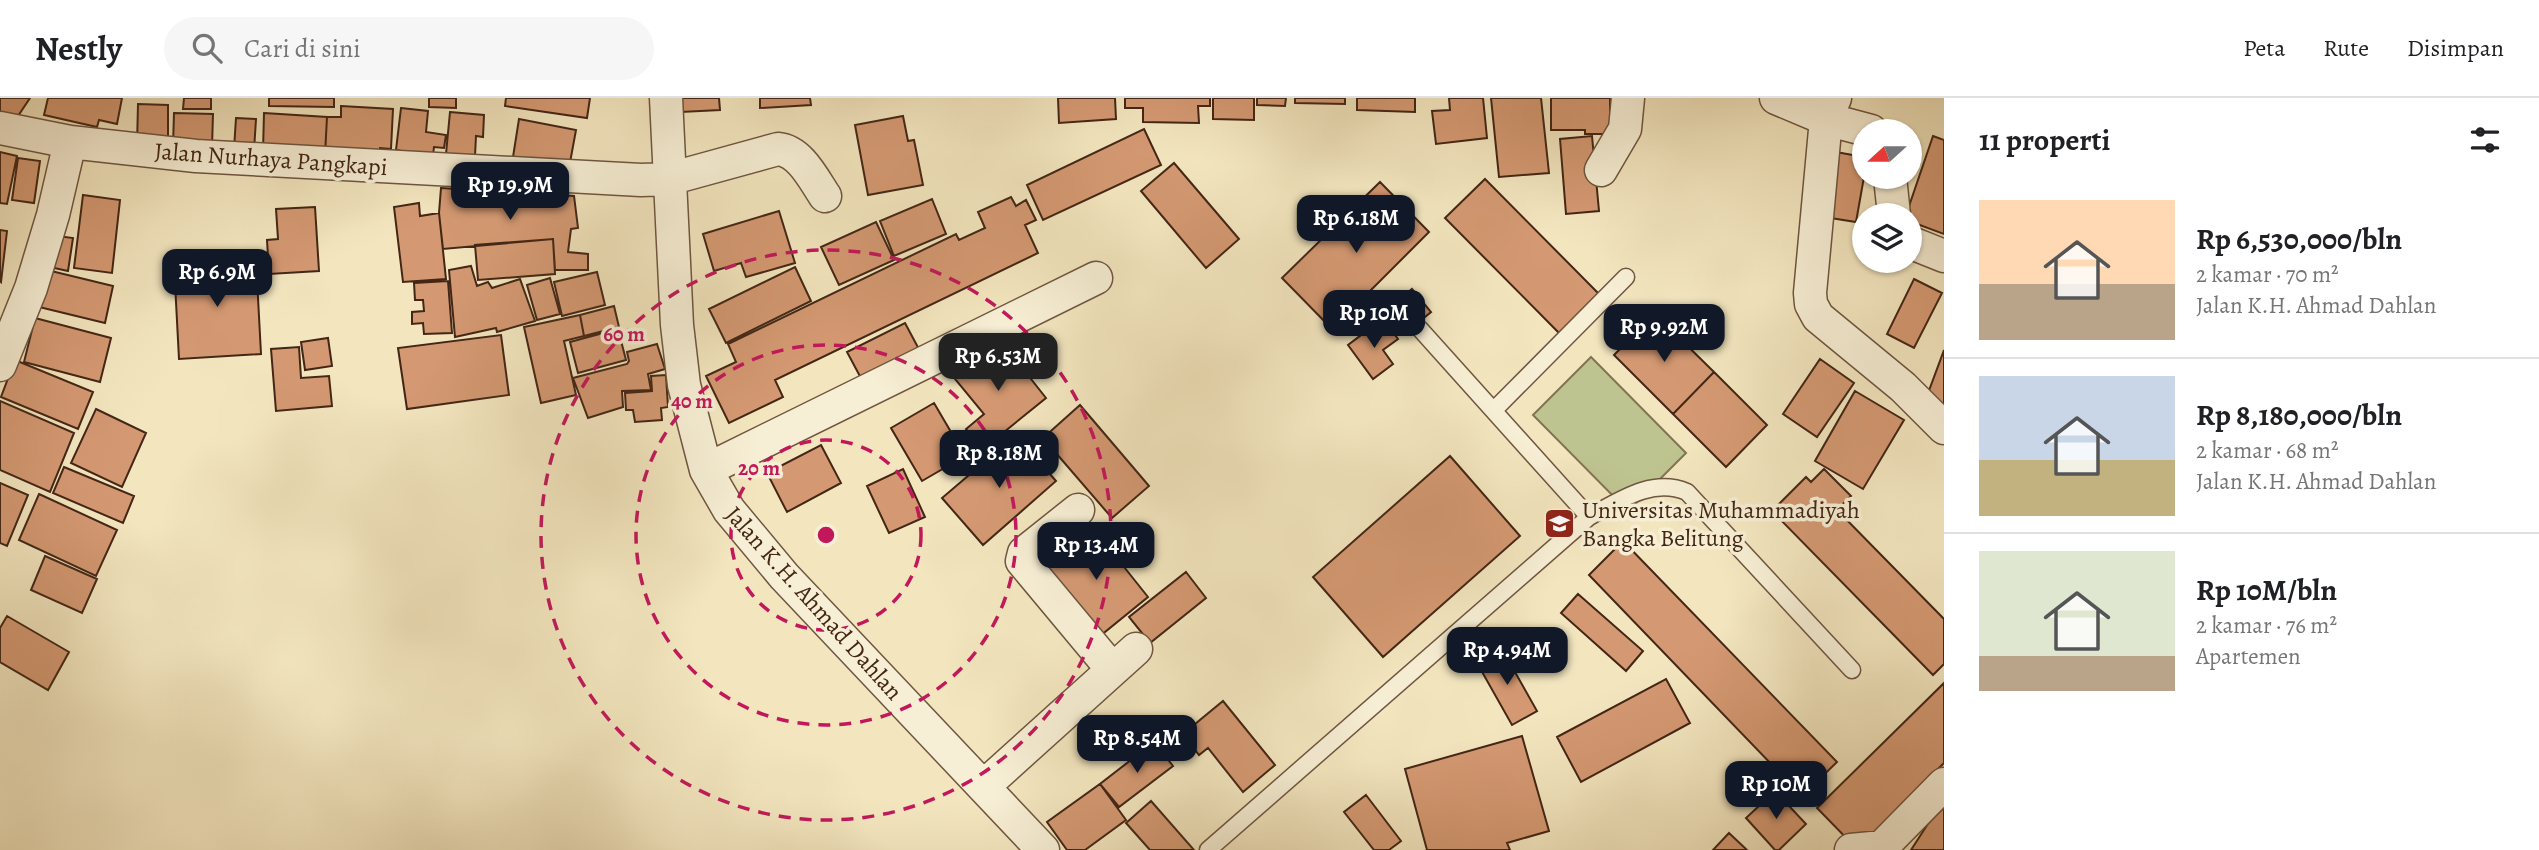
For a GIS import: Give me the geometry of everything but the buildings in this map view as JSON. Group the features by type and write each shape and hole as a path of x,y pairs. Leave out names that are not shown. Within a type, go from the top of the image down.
{"street":[{"name":"Jalan K.H. Ahmad Dahlan","path":"666,98 677,325 684,385 706,470 729,510 784,576 1043,850"},
{"path":"1601,170 1625,129 1628,98"},
{"path":"1776,98 1831,109 1852,121"},
{"path":"1831,109 1810,293 1811,304 1818,317 1903,387 1944,428"},
{"name":"Jalan Nurhaya Pangkapi","path":"0,128 69,142 196,156 641,180 669,179 778,149 788,150 800,160 825,195"},
{"path":"0,365 31,288 53,215 69,142"},
{"path":"1922,247 1944,256"},
{"path":"706,470 1096,278"},
{"path":"1078,510 1024,554 1022,561 1112,669"},
{"path":"984,786 1136,649"},
{"path":"1872,849 1944,784"}],"lane":[{"path":"1494,410 1626,277"},
{"path":"1420,329 1589,517"},
{"path":"1208,850 1589,517 1629,496 1658,486 1687,492 1852,670"}],"green space":[{"path":"1591,357 1686,453 1628,511 1533,415"}],"place":[{"name":"Universitas Muhammadiyah Bangka Belitung","path":"1559,524"}]}
